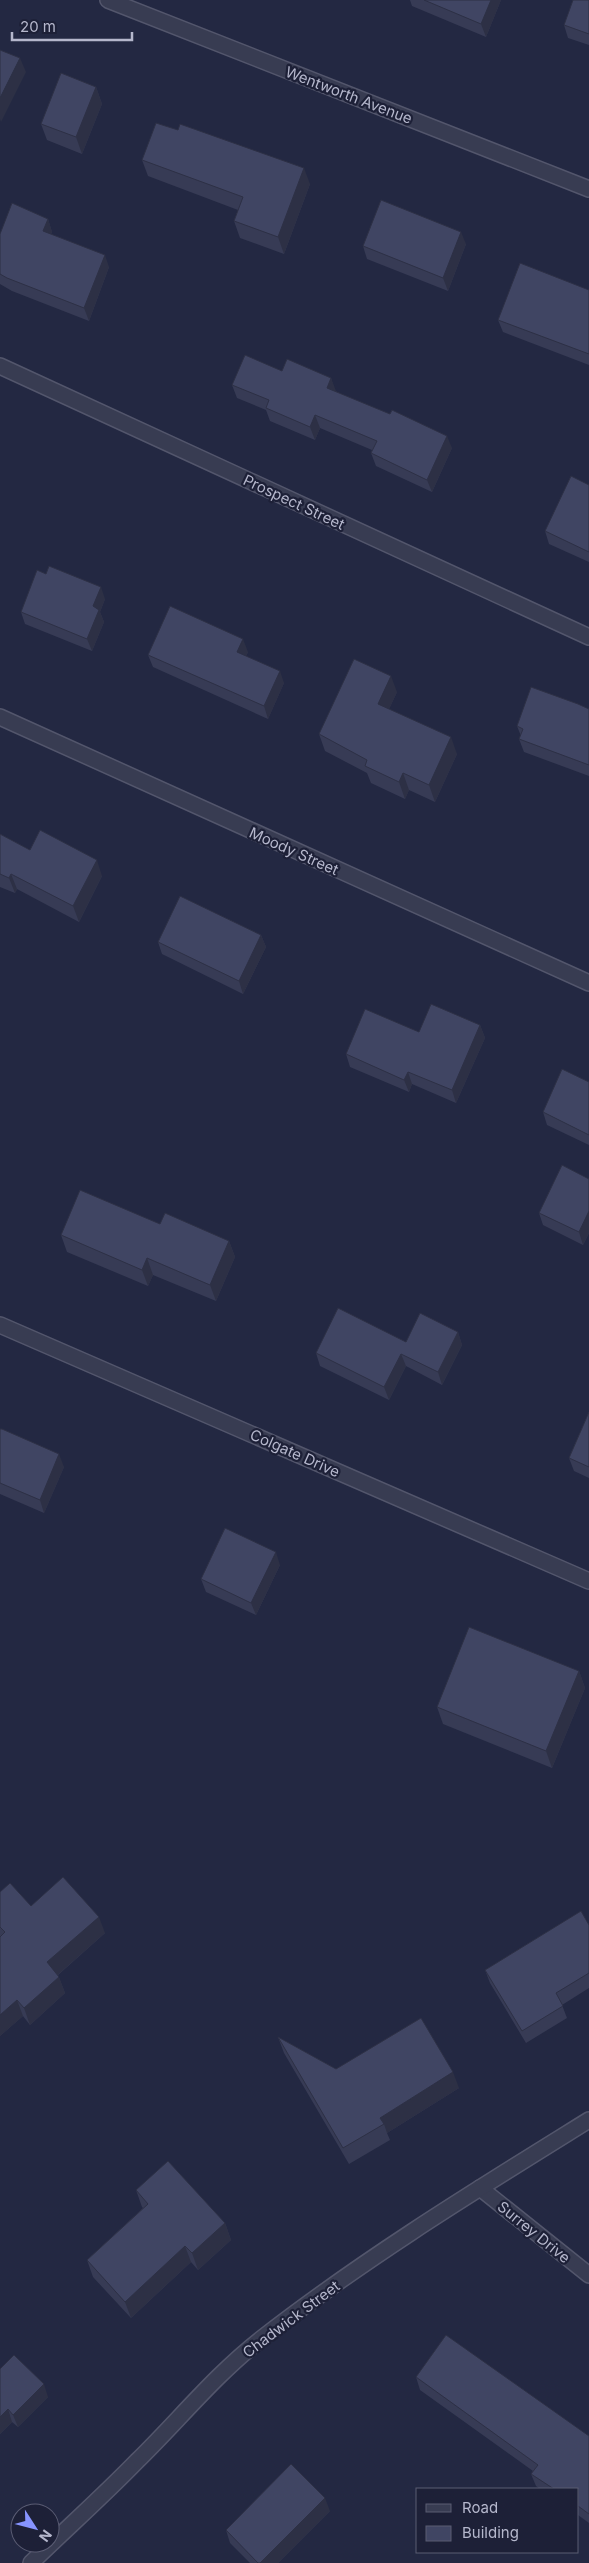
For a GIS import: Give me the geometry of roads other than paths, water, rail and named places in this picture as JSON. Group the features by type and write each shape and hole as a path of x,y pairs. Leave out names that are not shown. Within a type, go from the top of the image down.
{"street":[{"name":"Wentworth Avenue","path":"108,0 589,189"},
{"name":"Prospect Street","path":"0,366 589,637"},
{"name":"Moody Street","path":"0,717 589,983"},
{"name":"Colgate Drive","path":"0,1325 589,1581"},
{"name":"Chadwick Street","path":"30,2563 138,2460 203,2390 260,2339 364,2264 589,2120"},
{"name":"Surrey Drive","path":"480,2188 589,2275"}]}
